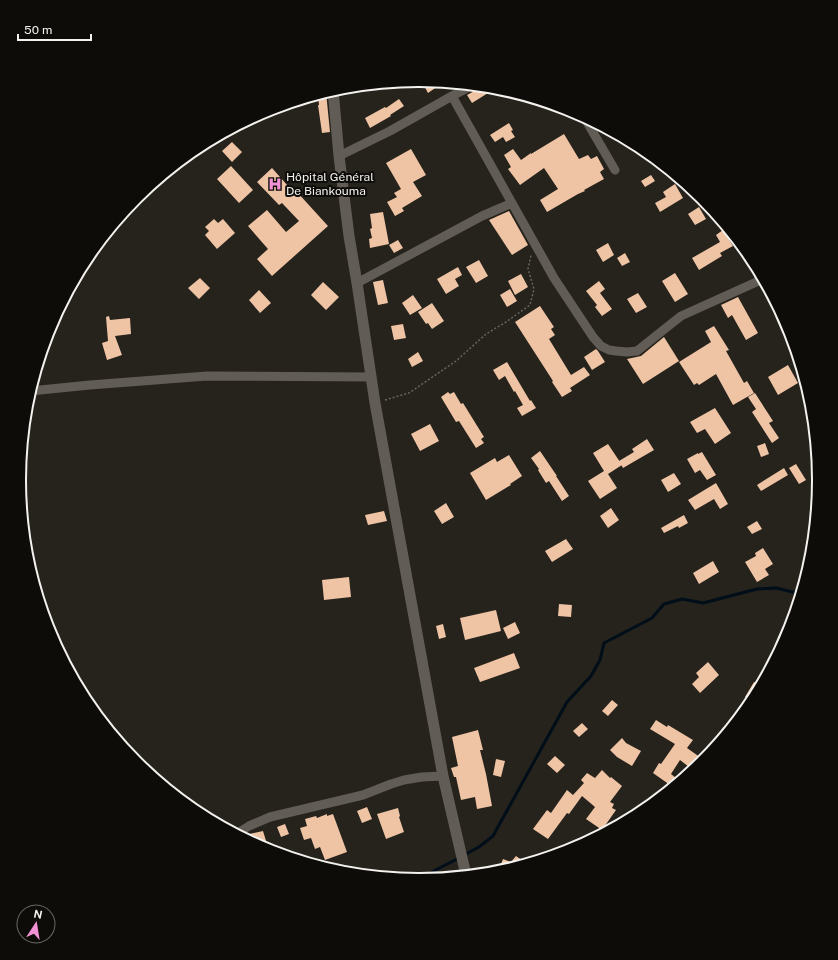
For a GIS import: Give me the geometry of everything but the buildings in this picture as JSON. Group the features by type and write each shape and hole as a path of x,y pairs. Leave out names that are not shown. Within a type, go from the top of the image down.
{"street":[{"path":"339,156 390,131 464,90"},
{"path":"452,96 554,278 593,337 601,346 609,350 616,351 637,351 681,316 758,281"},
{"path":"334,97 349,236 375,403 443,776 465,870"},
{"path":"589,126 615,170"},
{"path":"357,283 482,216 512,203"},
{"path":"37,390 207,376 371,377"},
{"path":"242,830 270,817 363,795 404,780 443,776"}],"path":[{"path":"375,403 410,393 456,362 486,334 530,305 534,288 528,268 534,241"}],"waterway":[{"path":"464,855 479,847 493,836 567,702 591,676 600,660 604,643 652,618 664,604 682,599 703,603 757,589 776,588 795,593"},
{"path":"431,873 459,858"}],"place":[{"name":"Hôpital Général De Biankouma","path":"275,184"}]}
